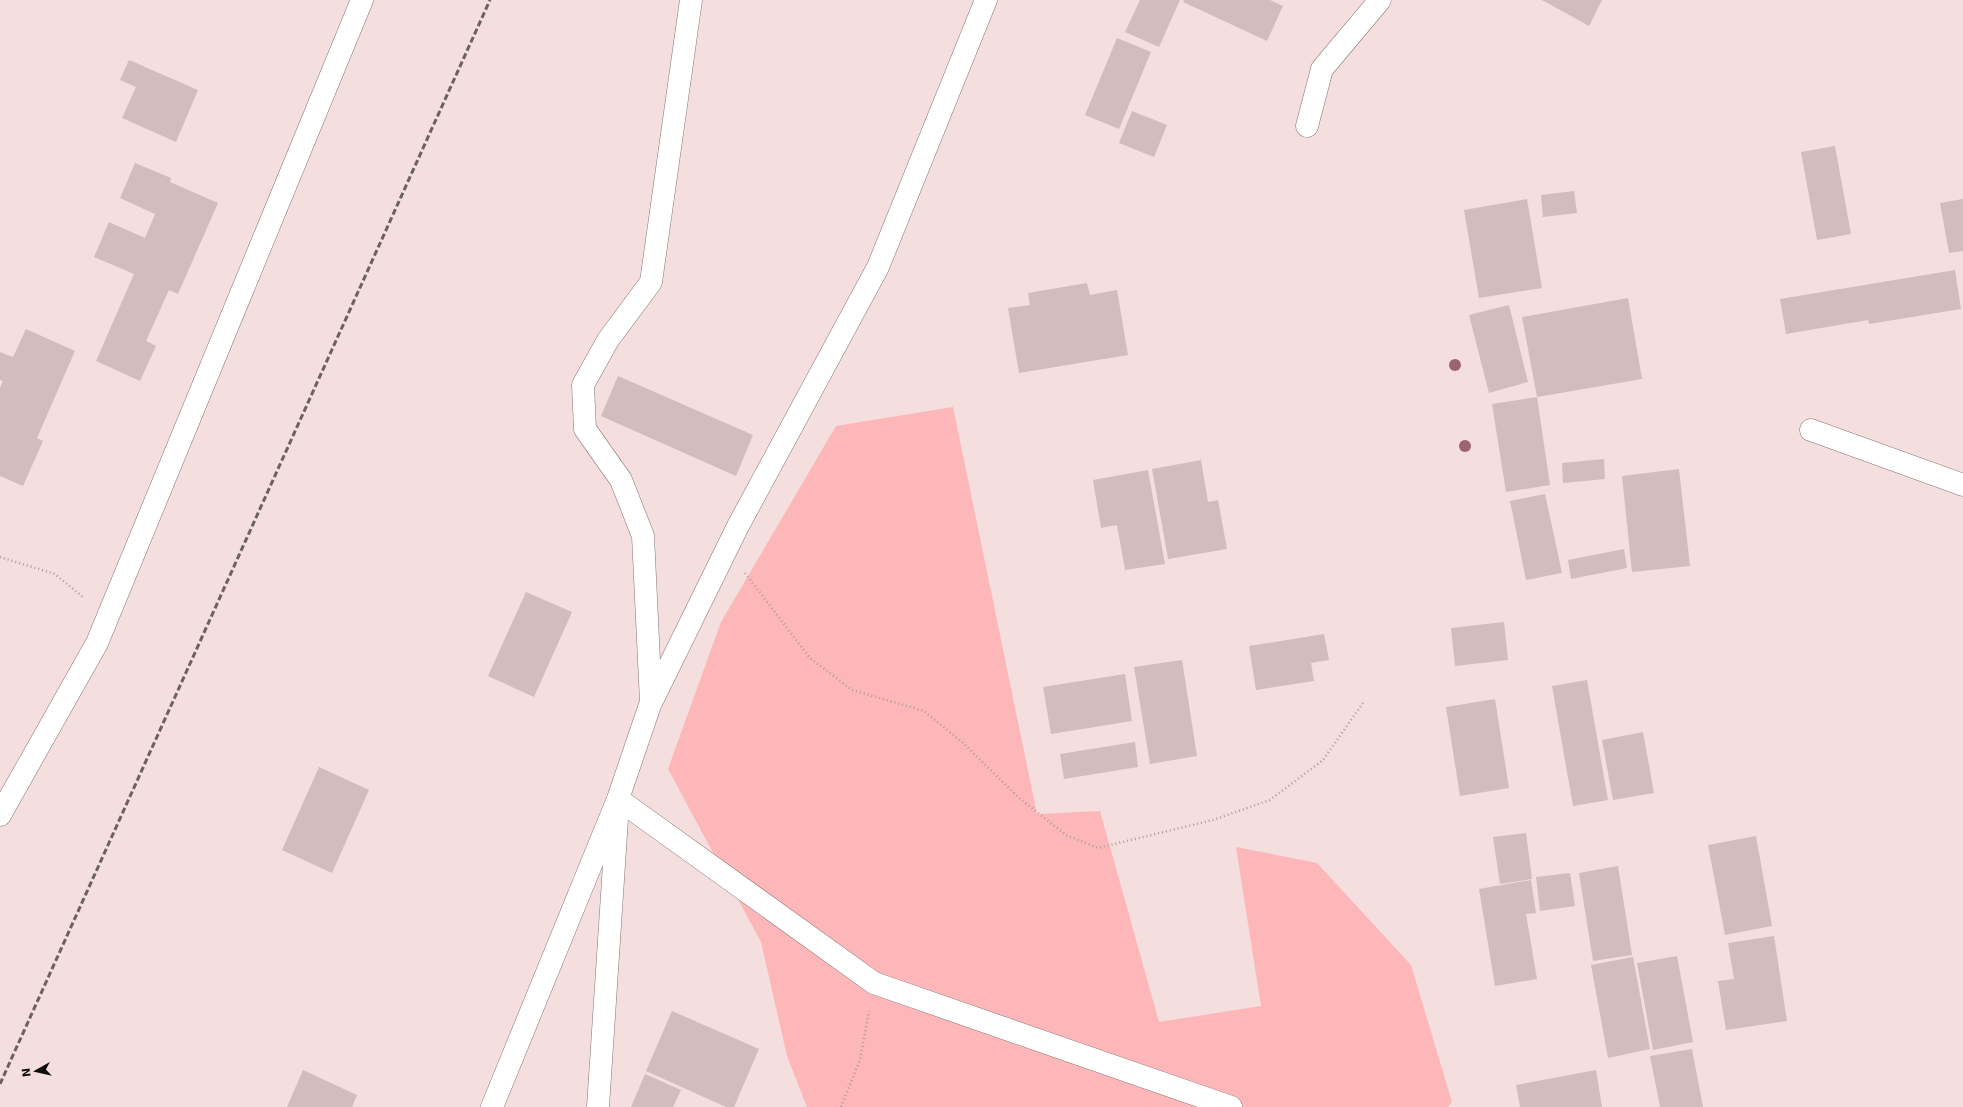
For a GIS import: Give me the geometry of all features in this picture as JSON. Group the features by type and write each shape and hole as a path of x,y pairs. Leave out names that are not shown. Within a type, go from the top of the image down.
{"street":[{"path":"0,815 96,643 362,0"},
{"path":"651,702 643,536 620,480 585,429 583,385 608,340 651,282 691,0"},
{"path":"492,1107 618,800 651,702 727,549 878,267 986,0"},
{"path":"1307,126 1322,68 1380,0"},
{"path":"1811,430 1963,485"},
{"path":"618,800 874,983 1231,1107"},
{"path":"598,1107 618,800"}],"path":[{"path":"727,549 810,658 852,690 924,711 962,742 1024,802 1066,835 1098,848 1214,820 1270,800 1322,760 1363,704"},
{"path":"0,557 55,574 107,617"},
{"path":"841,1107 860,1060 874,983"}],"shaded area":[{"path":"953,407 1037,814 1100,811 1159,1022 1261,1006 1236,847 1317,863 1411,965 1452,1102 1448,1107 807,1107 787,1056 761,942 668,769 721,622 836,426"}],"building":[{"path":"1140,0 1180,0 1159,47 1125,32"},
{"path":"1184,0 1270,0 1283,6 1267,41 1183,2"},
{"path":"1542,0 1602,0 1589,26"},
{"path":"1117,38 1151,52 1119,129 1085,115"},
{"path":"129,60 198,90 176,142 122,118 136,87 120,80"},
{"path":"1132,111 1167,125 1154,157 1119,143"},
{"path":"1835,146 1851,234 1817,240 1801,152"},
{"path":"135,163 171,178 170,182 218,203 178,294 169,290 146,341 156,346 140,381 96,361 134,274 94,257 109,222 145,238 155,214 120,198"},
{"path":"1574,191 1577,213 1543,217 1541,195"},
{"path":"1527,199 1542,288 1479,298 1464,210"},
{"path":"1963,199 1963,251 1949,253 1940,203"},
{"path":"1955,270 1961,309 1869,324 1868,320 1786,334 1780,299"},
{"path":"1087,283 1090,295 1117,290 1128,355 1019,373 1008,308 1030,305 1028,293"},
{"path":"1628,298 1642,379 1537,397 1522,317"},
{"path":"1509,305 1528,382 1489,393 1469,315"},
{"path":"26,329 75,351 37,438 43,441 23,486 0,476 0,388 3,381 0,380 0,352 13,357"},
{"path":"618,376 753,435 736,476 601,416"},
{"path":"1537,397 1550,485 1506,492 1492,404"},
{"path":"1604,459 1605,479 1563,483 1562,463"},
{"path":"1201,460 1208,502 1218,500 1227,549 1168,559 1152,469"},
{"path":"1679,469 1690,566 1632,572 1622,476"},
{"path":"1148,470 1165,564 1125,570 1117,525 1101,528 1093,480"},
{"path":"1545,494 1562,573 1526,580 1510,501"},
{"path":"1624,549 1627,568 1571,579 1568,560"},
{"path":"526,592 572,612 534,697 488,676"},
{"path":"1504,622 1508,660 1455,666 1451,628"},
{"path":"1324,634 1329,660 1311,663 1314,681 1256,690 1249,646"},
{"path":"1182,660 1197,756 1150,764 1134,667"},
{"path":"1125,674 1132,721 1051,734 1043,687"},
{"path":"1587,680 1608,800 1573,806 1552,686"},
{"path":"1495,699 1509,788 1460,796 1446,707"},
{"path":"1643,732 1654,793 1613,800 1602,740"},
{"path":"1135,742 1138,767 1064,779 1060,754"},
{"path":"319,767 369,790 332,873 282,850"},
{"path":"1526,833 1532,879 1500,884 1493,837"},
{"path":"1756,836 1772,926 1725,935 1708,845"},
{"path":"1618,866 1632,955 1593,961 1579,873"},
{"path":"1570,873 1575,906 1540,911 1536,877"},
{"path":"1531,880 1536,913 1526,914 1537,979 1495,986 1479,889"},
{"path":"1774,936 1787,1021 1726,1030 1718,981 1734,979 1728,943"},
{"path":"1677,956 1693,1042 1653,1050 1637,963"},
{"path":"1633,957 1650,1049 1608,1058 1591,965"},
{"path":"672,1011 759,1049 734,1107 726,1107 646,1071"},
{"path":"1692,1049 1703,1107 1660,1107 1650,1056"},
{"path":"303,1070 357,1095 352,1107 287,1107"},
{"path":"1596,1070 1602,1107 1520,1107 1516,1085"},
{"path":"645,1074 681,1090 673,1107 631,1107"}],"railway":[{"path":"0,1084 490,0"}]}
